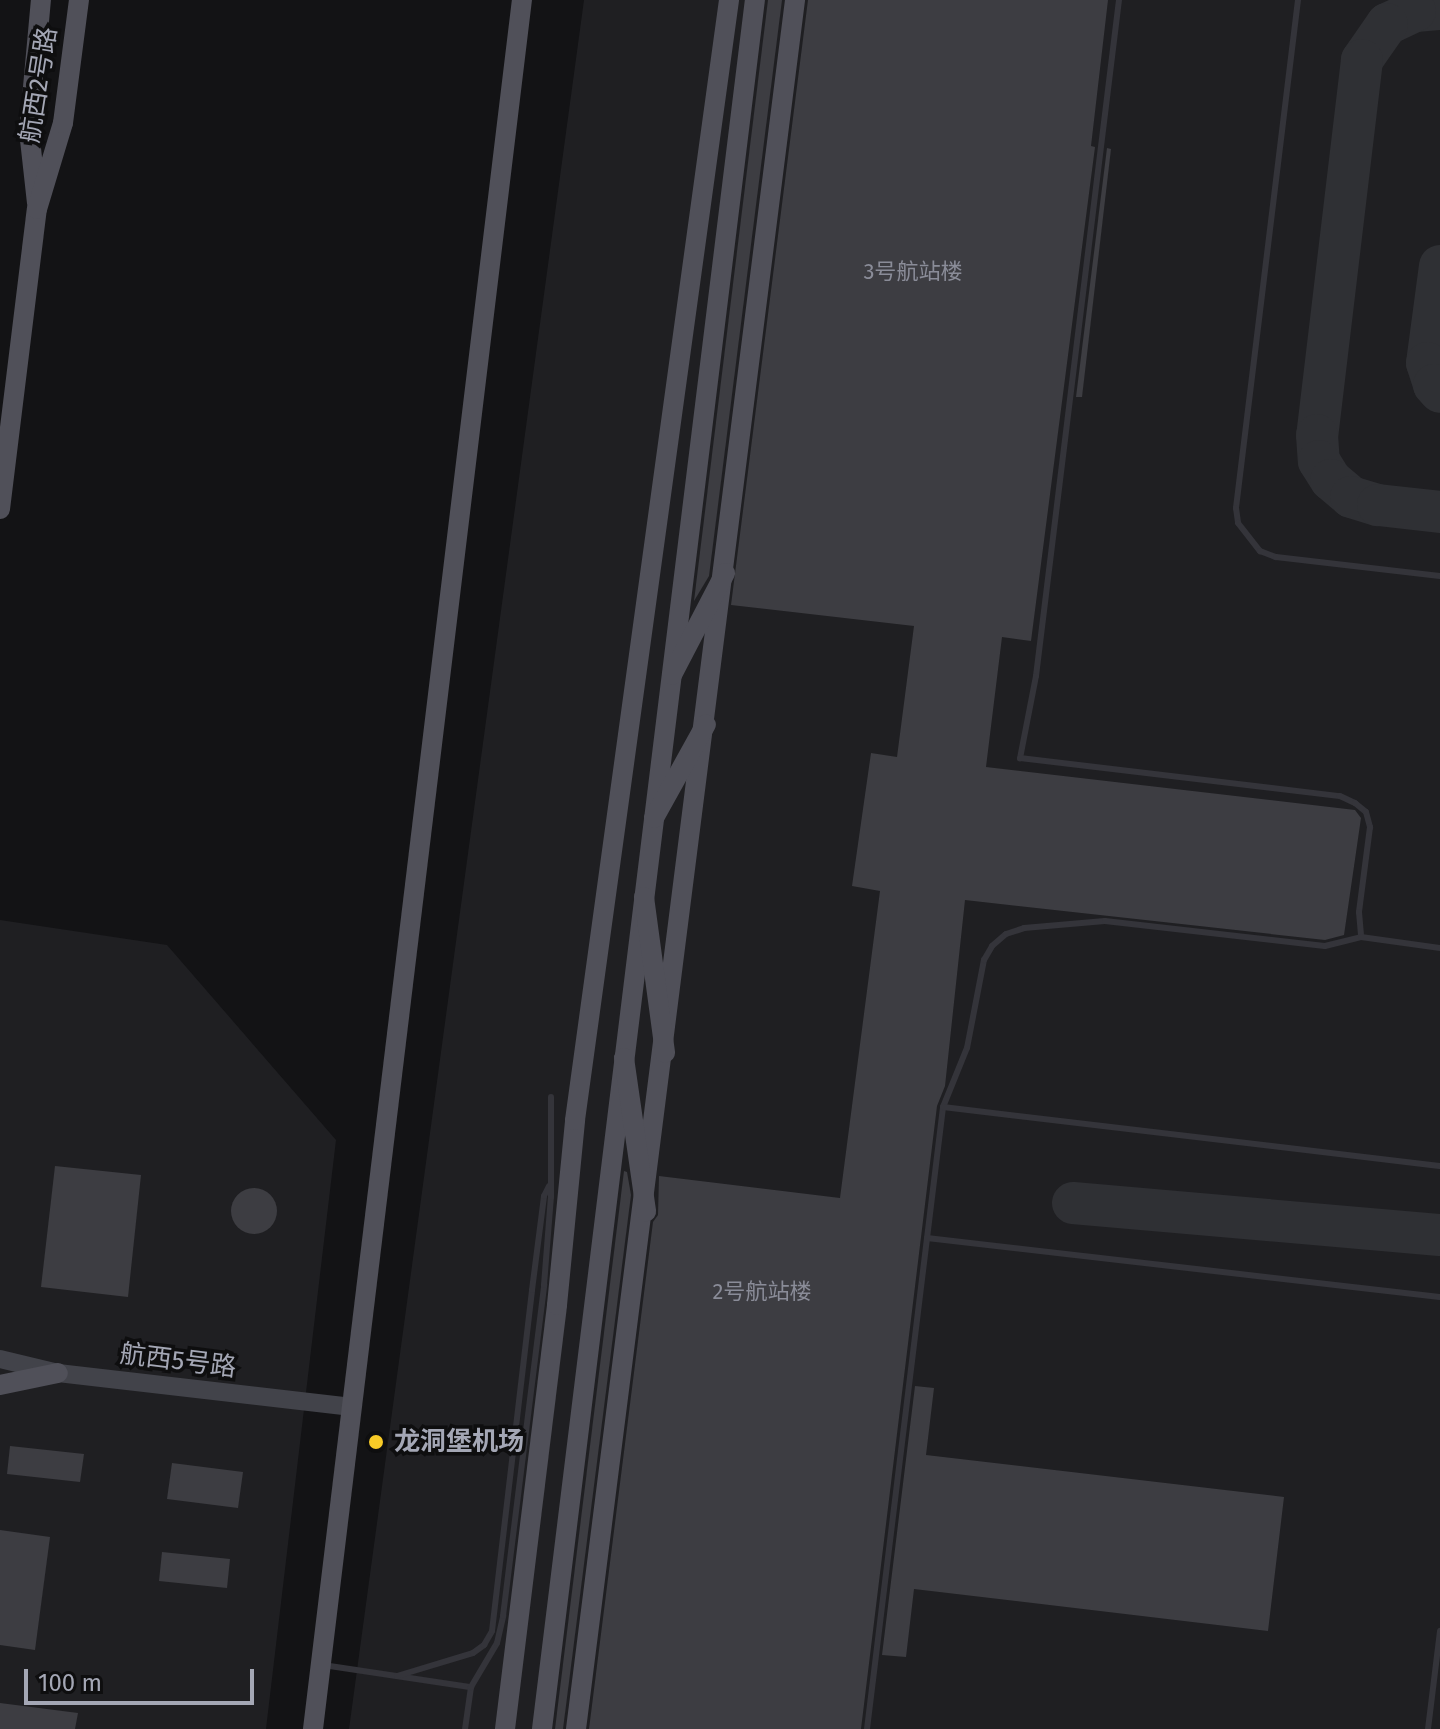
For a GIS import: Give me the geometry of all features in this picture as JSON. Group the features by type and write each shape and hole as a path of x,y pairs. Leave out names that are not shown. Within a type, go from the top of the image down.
{"main road":[{"path":"37,209 29,131 41,0"},
{"name":"航西2号路","path":"0,509 37,209 63,123 79,0"},
{"path":"313,1729 522,0"},
{"path":"505,1729 555,1321 575,1120 729,0"},
{"path":"542,1729 755,0"},
{"path":"582,1729 795,0"},
{"path":"576,1729 795,0"},
{"path":"672,675 725,573"},
{"path":"654,818 706,724"},
{"path":"644,897 665,1053"},
{"path":"624,1058 646,1211"},
{"path":"0,1385 58,1373"}],"street":[{"name":"航西5号路","path":"0,1359 58,1373 352,1407"}],"lane":[{"path":"1119,0 1036,676 1020,758 1340,796 1355,803 1366,812 1370,827 1359,912 1361,937"},
{"path":"1298,0 1236,508 1238,523 1260,551 1276,557 1440,576"},
{"path":"867,1729 943,1107 967,1048 984,960 992,946 1006,934 1024,928 1105,921 1325,946 1361,937 1440,948"},
{"path":"465,1729 471,1687 497,1643 503,1616 544,1285 551,1097"},
{"path":"943,1107 1440,1166"},
{"path":"397,1676 473,1653 484,1645 492,1631 534,1274 544,1196 549,1186"},
{"path":"927,1238 1440,1297"},
{"path":"1428,1729 1440,1631"},
{"path":"321,1665 471,1687"}],"shaded area":[{"path":"584,0 1440,0 1440,1729 349,1729"},
{"path":"0,920 167,945 336,1140 266,1729 0,1729"}],"building":[{"path":"768,0 782,0 709,576 694,601"},
{"path":"808,0 1108,0 1091,146 1095,147 1031,641 1002,637 986,767 1355,810 1361,818 1344,935 1325,940 965,900 945,1086 937,1106 861,1729 589,1729 653,1222 658,1215 659,1176 840,1198 880,891 852,886 871,753 897,757 914,626 731,605"},
{"path":"1107,148 1111,149 1082,397 1076,397"},
{"path":"55,1166 141,1175 128,1297 41,1287"},
{"path":"624,1171 627,1172 631,1195 563,1729 555,1729"},
{"path":"254,1188 270,1195 277,1211 270,1227 254,1234 238,1227 231,1211 238,1195"},
{"path":"915,1386 934,1388 926,1455 1284,1497 1268,1631 914,1589 906,1657 882,1655"},
{"path":"10,1446 84,1454 80,1482 7,1474"},
{"path":"172,1463 243,1472 238,1508 167,1499"},
{"path":"0,1530 50,1537 35,1650 0,1645"},
{"path":"162,1552 230,1559 227,1588 159,1581"},
{"path":"0,1703 78,1713 75,1729 0,1729"}],"taxiway":[{"path":"1440,9 1415,11 1387,24 1362,60 1317,435 1319,461 1331,480 1351,497 1378,505 1440,512"},
{"path":"1440,266 1427,363 1434,385 1440,392"},
{"path":"1073,1203 1440,1235"}],"place":[{"name":"龙洞堡机场","path":"376,1442"}]}
